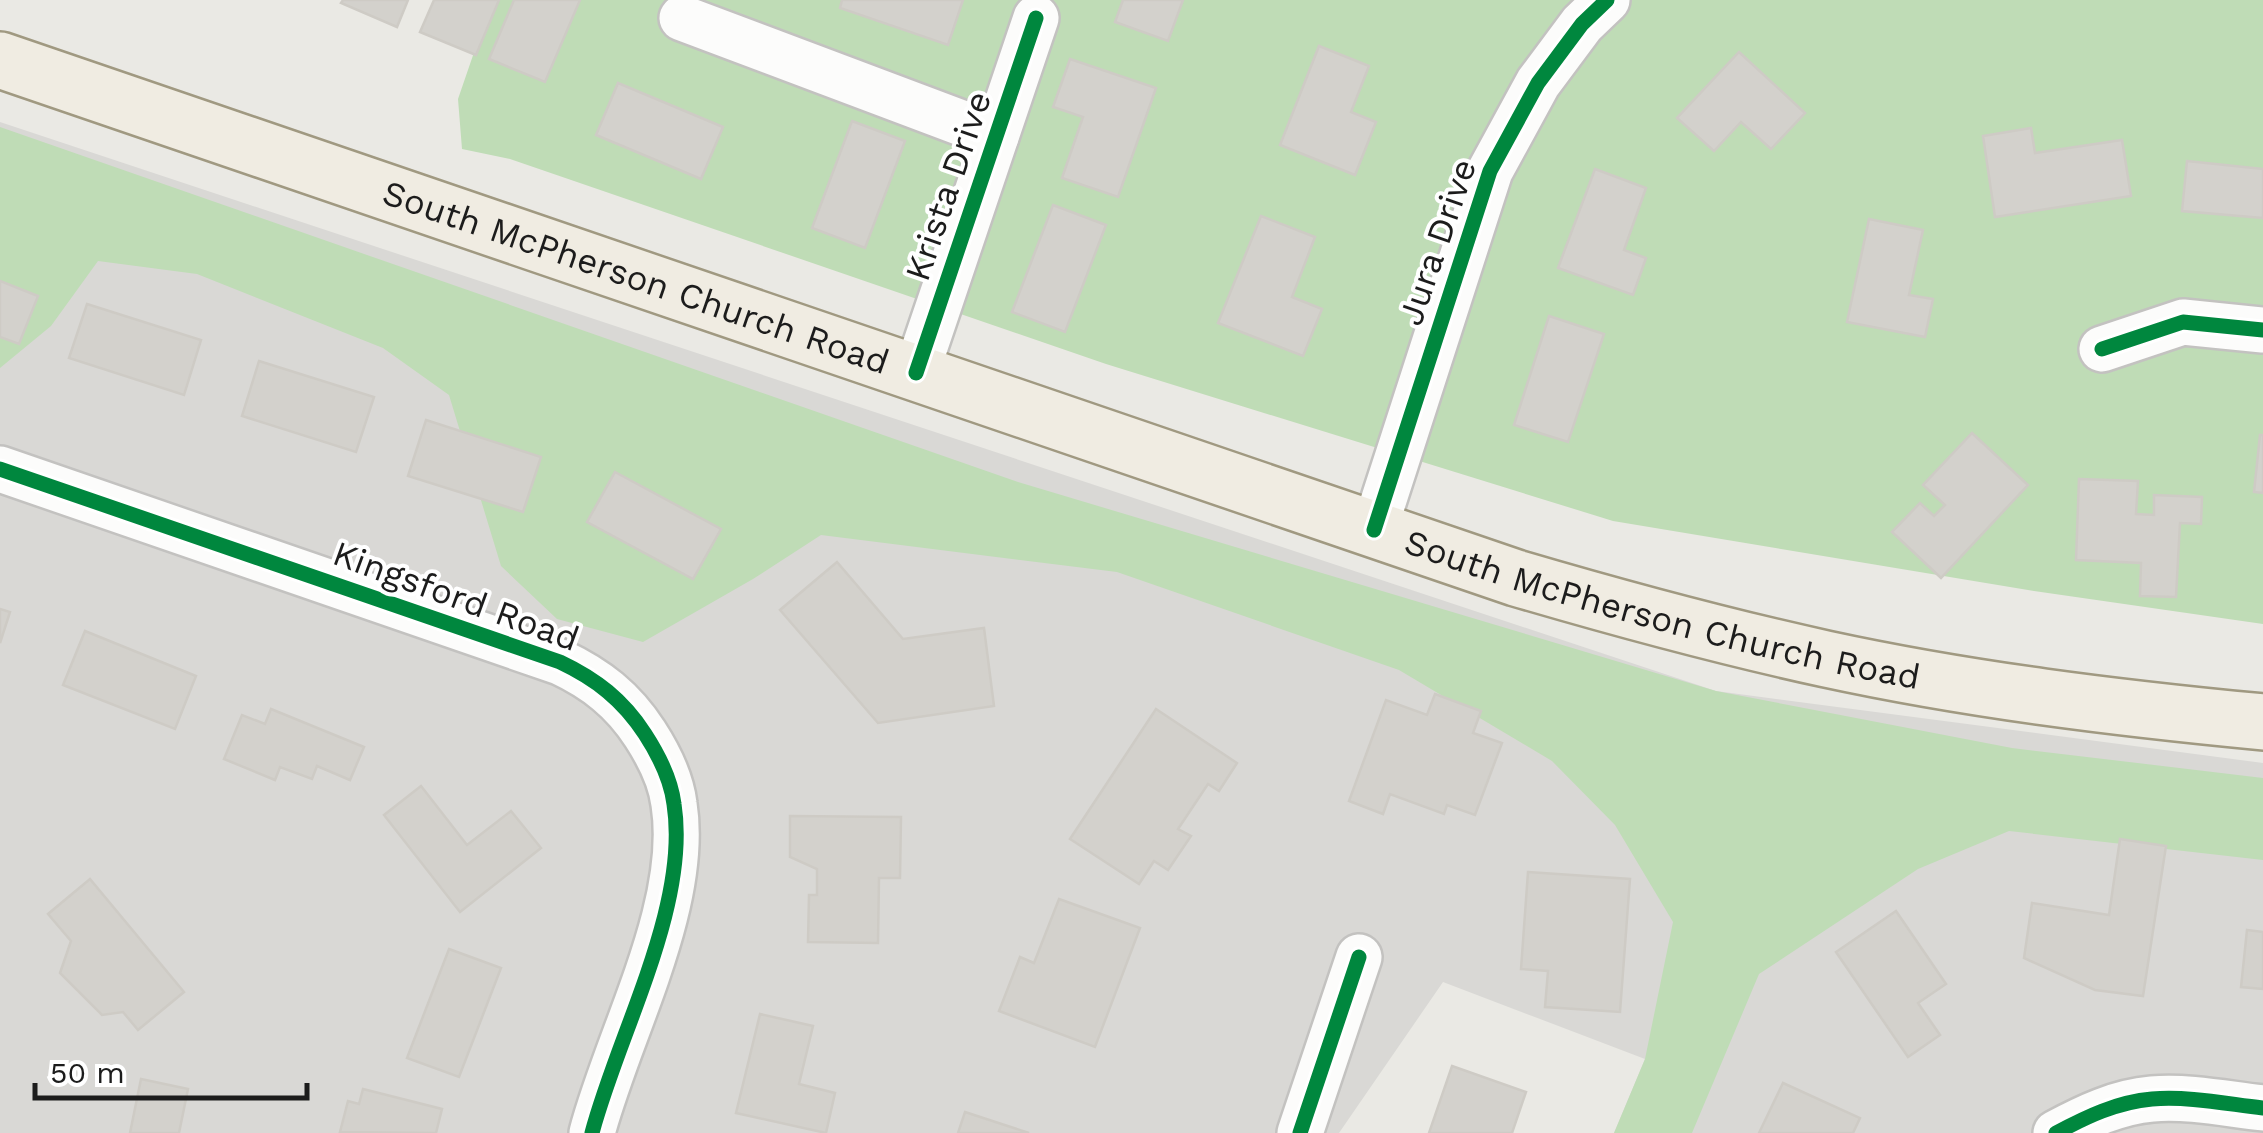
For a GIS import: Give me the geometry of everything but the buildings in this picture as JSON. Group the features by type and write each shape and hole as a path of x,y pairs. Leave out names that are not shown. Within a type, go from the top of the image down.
{"main road":[{"name":"South McPherson Church Road","path":"0,60 1516,578 1684,626 1830,660 2002,691 2263,722"}],"street":[{"name":"Jura Drive","path":"1374,530 1490,171 1538,83 1582,24 1607,0"},
{"path":"682,18 996,136"},
{"name":"Krista Drive","path":"916,373 1036,18"},
{"path":"2102,350 2182,322 2263,330"},
{"name":"Kingsford Road","path":"0,469 560,662 603,685 631,713 659,757 674,802 674,873 656,943 592,1133"},
{"path":"1300,1133 1359,957"},
{"path":"2056,1133 2102,1110 2150,1099 2176,1098 2263,1108"}],"shaded area":[{"path":"0,122 1716,691 2263,763 2263,1133 1614,1133 1645,1059 1443,982 1339,1133 0,1133"}],"green space":[{"path":"492,0 2263,0 2263,624 2034,591 1613,521 1106,364 510,159 462,149 458,99"},
{"path":"0,127 1018,482 1716,691 2012,748 2263,778 2263,860 2009,831 1918,869 1759,974 1692,1133 1614,1133 1645,1059 1673,922 1615,825 1552,761 1399,670 1117,572 821,535 643,642 557,619 501,566 449,395 383,348 197,274 98,261 51,326 0,368"}],"cycle path":[{"path":"1374,530 1490,171 1538,83 1582,24 1607,0"},
{"path":"916,373 1036,18"},
{"path":"2102,349 2183,322 2263,330"},
{"path":"0,469 560,662 597,683 628,711 650,742 667,777 674,804 676,843 662,927 592,1133"},
{"path":"1300,1133 1359,957"},
{"path":"2056,1133 2114,1107 2152,1099 2194,1099 2263,1108"}]}
